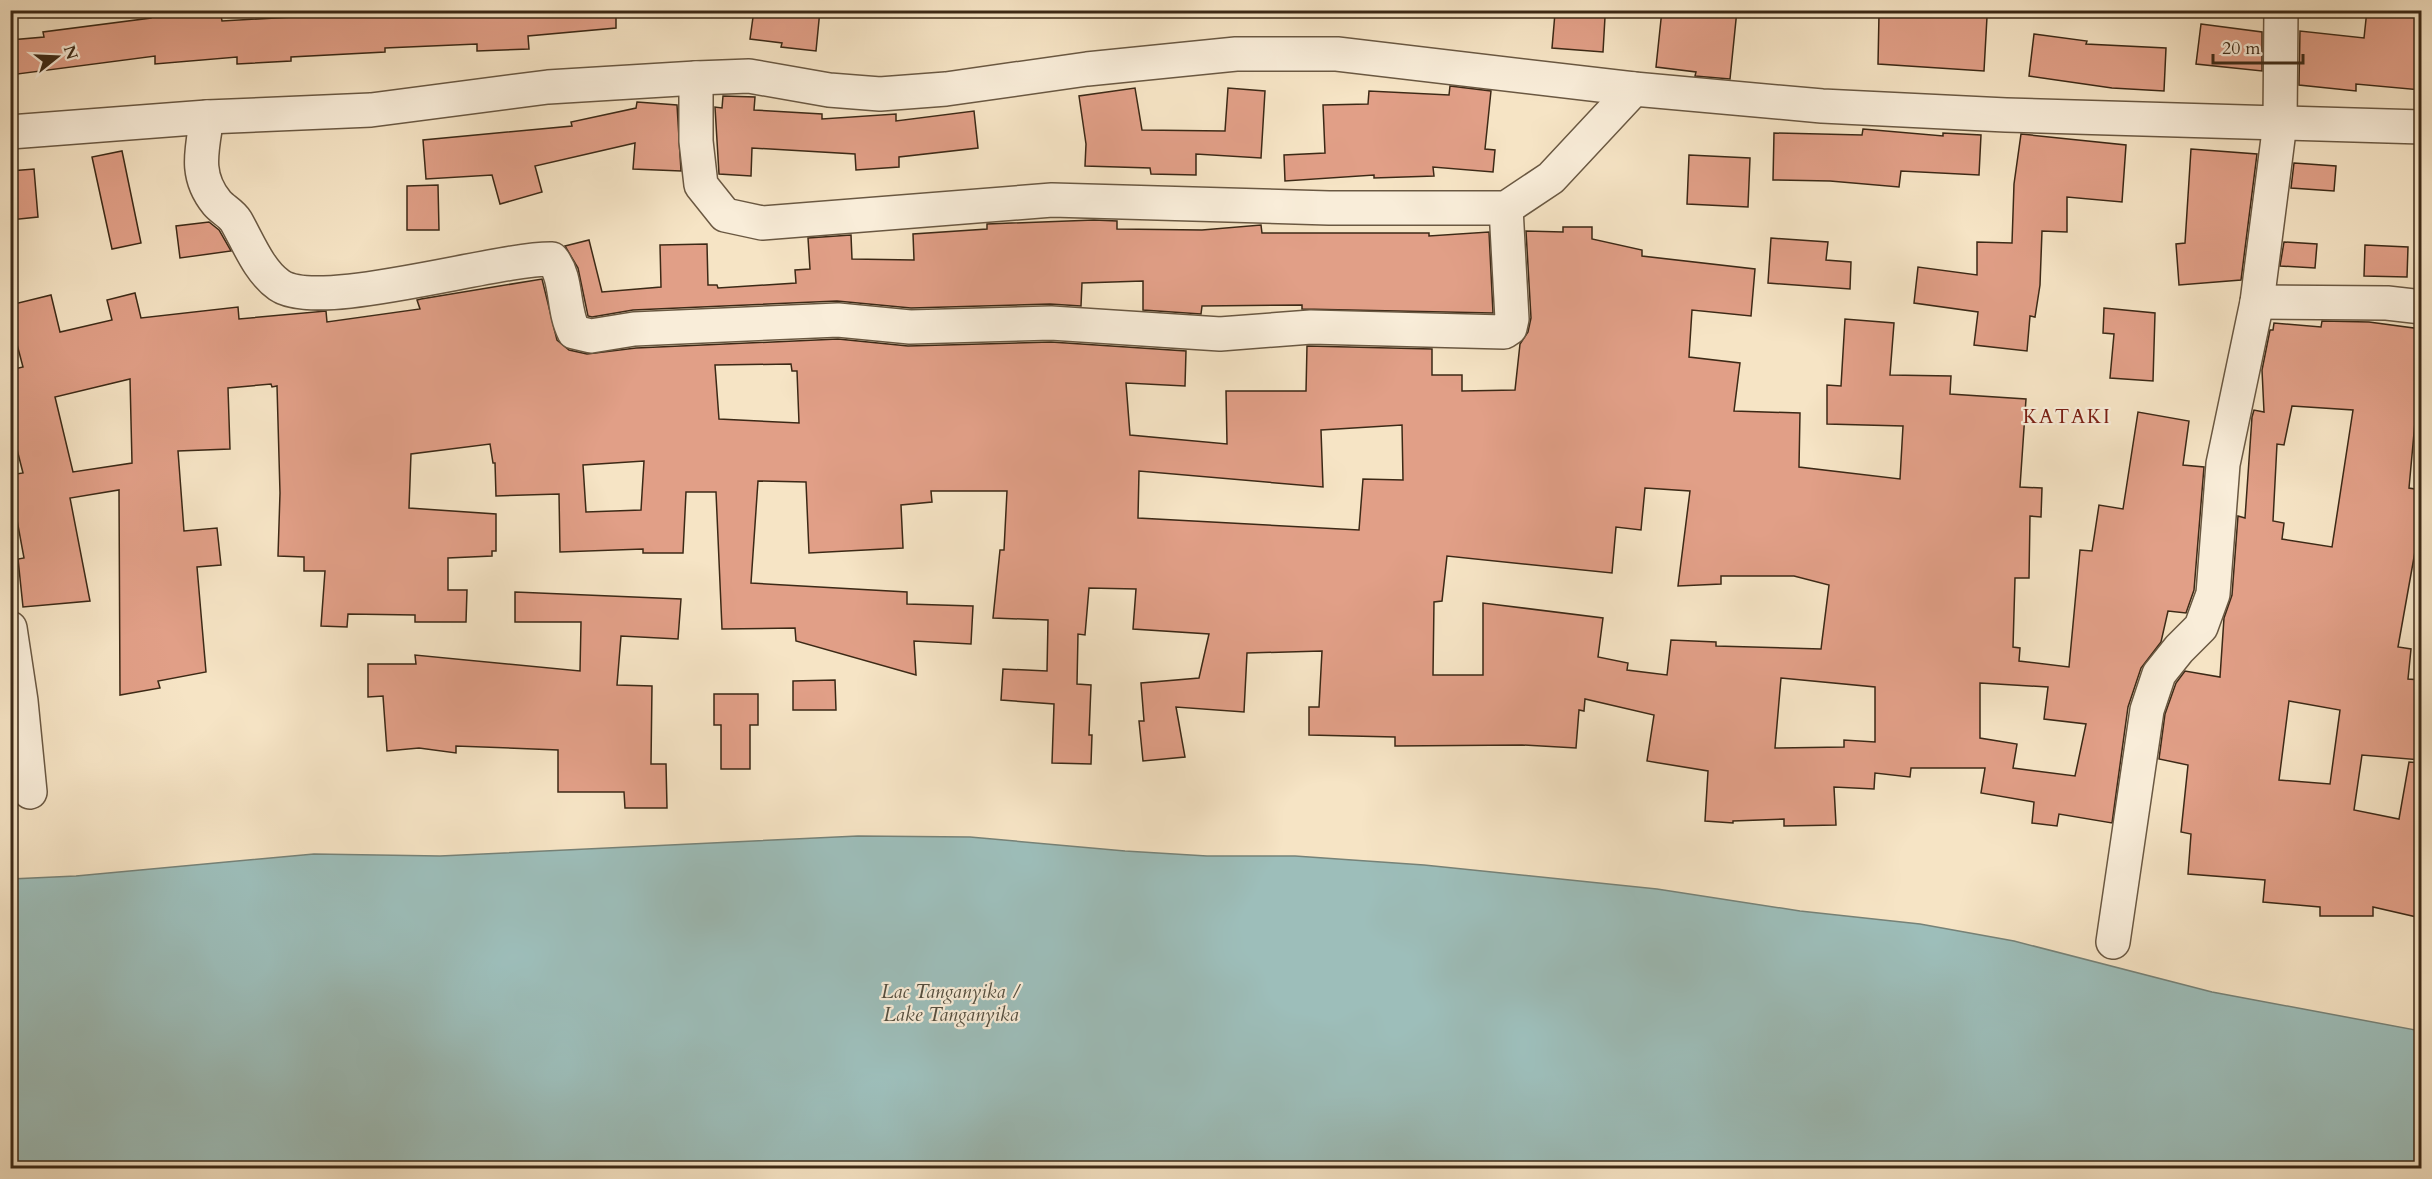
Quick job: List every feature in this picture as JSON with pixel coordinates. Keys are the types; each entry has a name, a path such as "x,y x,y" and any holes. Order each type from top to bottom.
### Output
{"street":[{"path":"2113,942 2148,710 2159,674 2201,627 2213,594 2223,464 2257,302 2280,123 2281,10"},
{"path":"10,132 207,117 371,110 548,87 696,78 749,76 829,90 880,94 946,89 1087,69 1236,54 1337,54 1634,89 1822,106 2421,127"},
{"path":"696,78 696,141 701,185 725,215 762,223 1052,200 1329,208 1506,207 1551,178 1634,89"},
{"path":"207,117 200,159 204,184 218,205 232,215 267,274 281,287 307,295 419,281 552,259 559,267 567,319 574,332 591,336 634,329 838,320 910,327 1051,324 1220,334 1311,327 1504,332 1510,328 1512,319 1506,207"},
{"path":"2257,302 2387,303 2421,307"},
{"path":"10,628 21,701 30,792"}],"water":[{"name":"Lac Tanganyika / Lake Tanganyika","path":"858,836 970,837 1125,851 1207,856 1295,856 1424,865 1657,889 1800,911 1920,924 2014,941 2212,992 2421,1031 2421,1168 11,1168 11,879 76,876 314,854 440,856"}],"building":[{"path":"151,10 220,10 222,21 310,16 310,10 616,10 616,28 528,36 529,49 477,51 477,44 385,48 385,52 291,57 291,61 237,64 237,57 155,64 155,56 10,75 10,40 44,37 43,32 151,18"},
{"path":"754,10 820,10 816,51 781,47 782,43 750,39"},
{"path":"1662,10 1737,10 1730,79 1695,76 1696,72 1656,67"},
{"path":"2367,10 2421,10 2416,58 2421,59 2421,90 2356,84 2356,91 2299,85 2300,31 2364,38"},
{"path":"1555,13 1605,17 1603,52 1552,48"},
{"path":"1879,14 1987,17 1984,71 1878,64"},
{"path":"2201,24 2262,32 2262,71 2196,64"},
{"path":"2034,34 2087,41 2086,44 2166,48 2164,91 2112,88 2029,76"},
{"path":"1450,86 1491,91 1485,149 1495,150 1493,172 1433,167 1434,176 1374,178 1374,175 1285,181 1284,155 1325,153 1323,105 1368,104 1369,91 1449,95"},
{"path":"1135,88 1142,130 1225,131 1228,88 1265,91 1261,158 1196,154 1196,175 1151,174 1150,168 1085,166 1086,144 1079,96"},
{"path":"723,96 755,97 754,110 822,114 822,119 896,114 896,121 974,111 978,148 899,157 899,167 856,170 855,154 752,148 751,176 719,174 715,107 722,108"},
{"path":"637,102 677,105 681,171 633,169 635,143 535,166 542,192 500,204 492,175 426,179 423,140 572,126 571,122 636,108"},
{"path":"1863,129 1943,136 1943,133 1981,135 1979,175 1901,171 1899,187 1830,181 1773,180 1774,133 1862,135"},
{"path":"2021,134 2126,145 2122,202 2067,197 2067,232 2042,231 2040,285 2035,317 2030,316 2027,351 1974,345 1978,312 1914,303 1918,267 1977,275 1977,242 2012,243 2014,184"},
{"path":"2191,149 2257,154 2241,280 2179,285 2176,244 2185,243"},
{"path":"122,151 141,243 112,249 92,157"},
{"path":"1689,155 1750,158 1748,207 1687,204"},
{"path":"2294,163 2336,166 2334,191 2291,188"},
{"path":"34,169 38,217 10,220 10,171"},
{"path":"438,185 439,230 407,230 407,186"},
{"path":"1117,221 1117,229 1202,230 1261,225 1262,233 1429,233 1429,236 1489,232 1493,313 1302,309 1302,305 1202,306 1201,314 1143,310 1143,281 1082,283 1081,306 1050,304 911,308 837,301 633,310 592,317 588,316 578,268 565,246 589,240 602,292 661,287 660,245 707,244 708,285 717,285 718,288 796,283 795,270 810,269 808,238 851,235 852,259 914,260 913,234 987,229 987,224"},
{"path":"209,222 219,230 231,251 180,258 176,226"},
{"path":"1563,227 1592,227 1592,239 1642,250 1642,256 1755,269 1751,316 1692,310 1689,357 1740,363 1734,411 1800,413 1799,467 1900,479 1903,426 1827,424 1827,385 1841,386 1845,319 1894,323 1890,375 1951,376 1950,394 2026,399 2020,487 2042,488 2041,517 2030,516 2029,578 2015,578 2013,647 2020,648 2019,661 2069,667 2080,550 2092,551 2099,505 2123,509 2138,412 2189,421 2183,465 2204,467 2194,590 2186,613 2168,611 2161,642 2141,668 2128,707 2112,823 2059,814 2057,826 2032,823 2034,802 1981,793 1985,768 1911,768 1910,777 1875,773 1874,789 1834,787 1836,825 1784,826 1784,819 1733,821 1733,823 1705,821 1708,771 1647,761 1654,715 1585,699 1584,711 1579,710 1576,748 1522,745 1395,746 1395,737 1309,735 1309,707 1319,707 1322,651 1247,653 1244,712 1176,707 1185,757 1143,761 1139,721 1144,721 1141,683 1199,678 1209,634 1133,629 1136,589 1089,588 1085,635 1078,634 1077,684 1091,685 1089,735 1092,735 1091,764 1052,763 1054,704 1001,700 1003,669 1047,671 1048,620 993,618 1000,550 1004,550 1007,491 931,491 932,502 901,505 903,548 809,553 806,482 758,481 751,583 907,592 907,604 973,606 971,644 914,641 916,675 796,641 795,628 722,629 716,492 686,492 683,553 643,553 643,549 560,552 559,494 496,496 495,463 493,463 490,444 411,454 409,508 496,514 496,551 492,551 492,556 448,558 448,590 467,590 466,622 415,622 415,615 348,614 347,627 321,626 325,571 304,571 304,557 278,556 280,493 277,386 272,387 271,384 228,388 230,449 178,451 184,531 217,528 221,565 197,567 206,672 158,681 160,688 120,695 119,490 70,498 90,601 23,607 18,559 24,558 10,475 23,473 10,422 10,370 23,367 10,318 10,305 51,295 60,332 112,320 107,300 135,293 141,318 238,307 239,319 326,311 327,322 420,309 417,300 542,279 557,340 569,350 587,354 636,348 838,339 908,346 1051,342 1186,351 1185,386 1126,383 1130,435 1227,444 1226,391 1306,391 1307,346 1432,349 1432,375 1462,375 1462,391 1515,390 1520,344 1528,332 1531,318 1526,231 1563,232","holes":["791,364 792,371 797,371 799,423 719,419 715,365","130,379 132,463 73,472 55,397","1402,425 1403,480 1363,479 1359,530 1138,518 1139,471 1323,487 1321,430","644,461 641,510 586,512 583,465","1645,488 1690,491 1678,586 1721,584 1721,576 1794,576 1829,585 1821,649 1716,646 1716,642 1671,640 1667,675 1627,670 1628,663 1598,657 1603,618 1483,603 1483,675 1433,675 1434,602 1442,601 1447,556 1612,573 1616,527 1641,530","1781,678 1875,687 1875,742 1844,740 1844,747 1775,748","1980,683 2048,687 2044,719 2086,724 2075,776 2013,768 2017,744 1980,738"]},
{"path":"1771,238 1828,242 1826,260 1851,262 1850,289 1768,283"},
{"path":"2284,242 2317,244 2315,268 2280,266"},
{"path":"2365,245 2408,247 2407,277 2364,276"},
{"path":"2104,308 2155,313 2153,381 2110,378 2114,334 2103,333"},
{"path":"2322,321 2369,322 2421,329 2421,411 2416,411 2409,488 2421,490 2421,547 2416,546 2398,647 2411,649 2408,679 2421,680 2421,760 2362,755 2354,810 2399,819 2409,762 2421,763 2421,918 2373,907 2373,916 2320,916 2320,907 2263,902 2265,880 2188,874 2191,834 2181,832 2188,765 2159,759 2165,714 2176,683 2185,671 2220,677 2224,618 2232,595 2238,516 2245,518 2252,417 2254,410 2264,412 2262,370 2270,330 2273,330 2274,323 2321,327","holes":["2292,406 2353,410 2332,547 2282,539 2284,523 2273,521 2277,444 2284,445","2289,701 2340,710 2330,784 2279,780"]},
{"path":"515,592 681,599 678,639 621,636 617,685 652,686 651,764 666,764 667,808 625,808 624,792 558,792 558,750 456,746 456,753 419,748 387,751 383,696 368,697 368,664 416,664 415,655 580,671 581,622 515,622"},
{"path":"835,680 836,710 793,710 793,681"},
{"path":"714,694 758,694 758,725 750,725 750,769 721,769 721,725 714,725"}],"district":[{"name":"KATAKI","path":"2067,416"}]}
